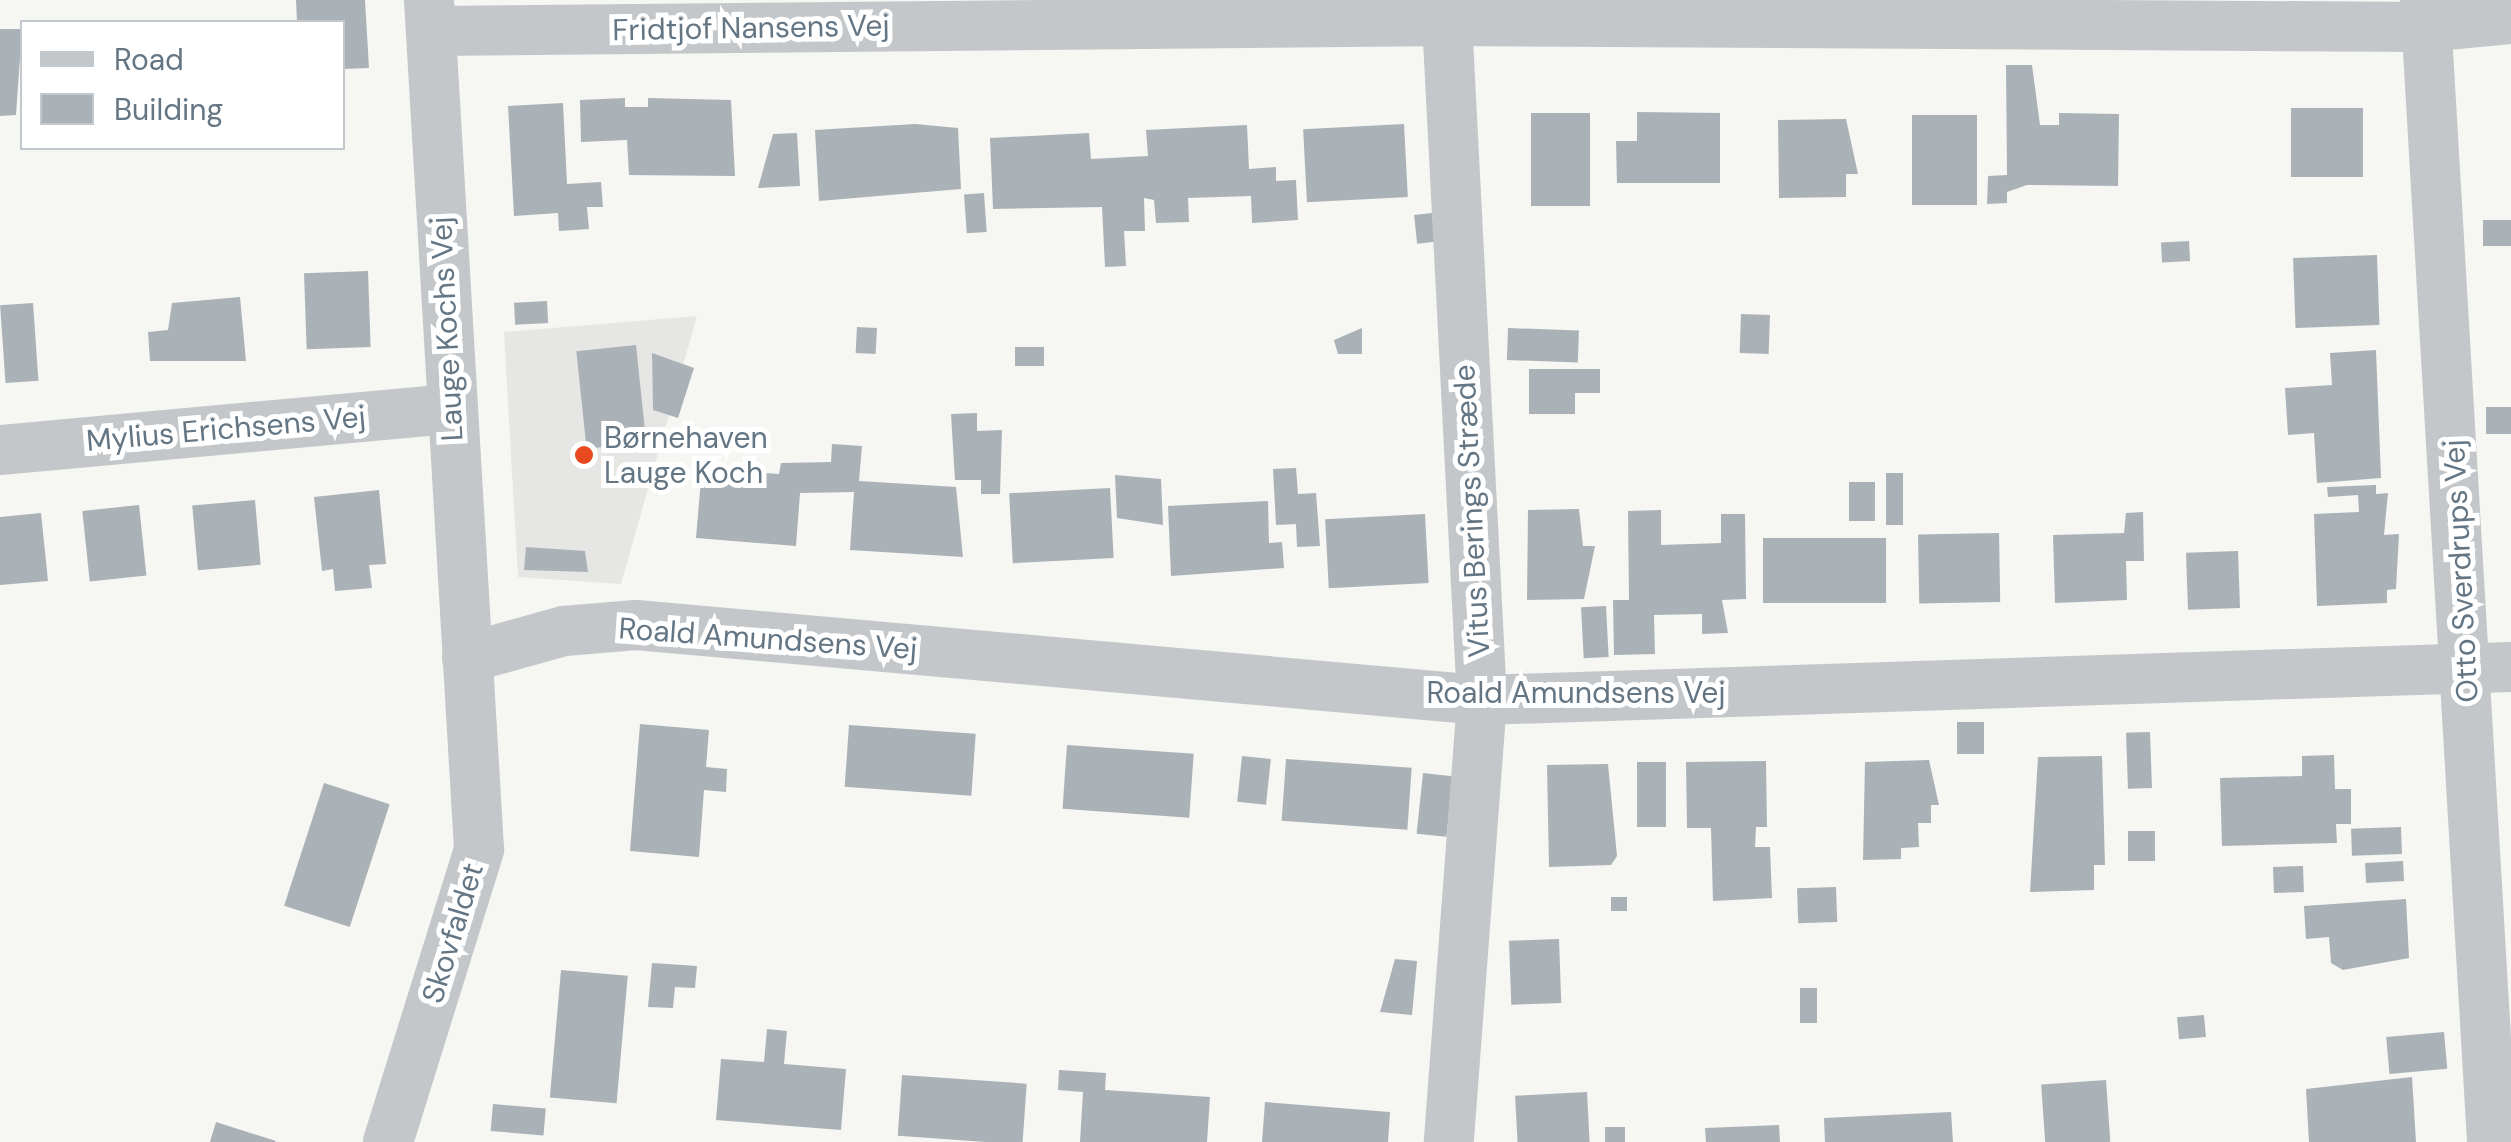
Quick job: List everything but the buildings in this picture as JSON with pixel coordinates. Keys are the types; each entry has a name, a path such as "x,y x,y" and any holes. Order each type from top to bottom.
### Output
{"street":[{"name":"Fridtjof Nansens Vej","path":"430,16 1446,10 2426,13 2511,19"},
{"name":"Vitus Berings Stræde","path":"1446,10 1482,700 1449,1142"},
{"name":"Otto Sverdrups Vej","path":"2426,13 2490,668 2492,1142"},
{"name":"Lauge Kochs Vej","path":"430,16 467,658"},
{"name":"Mylius Erichsens Vej","path":"0,450 451,408"},
{"name":"Roald Amundsens Vej","path":"467,658 564,631 636,625 1482,700 2490,668"},
{"name":"Skovfaldet","path":"388,1142 479,849 467,658"}],"shaded area":[{"name":"Børnehaven Lauge Koch","path":"697,316 621,584 518,577 504,332"}],"place":[{"name":"Børnehaven Lauge Koch","path":"584,455"}]}
